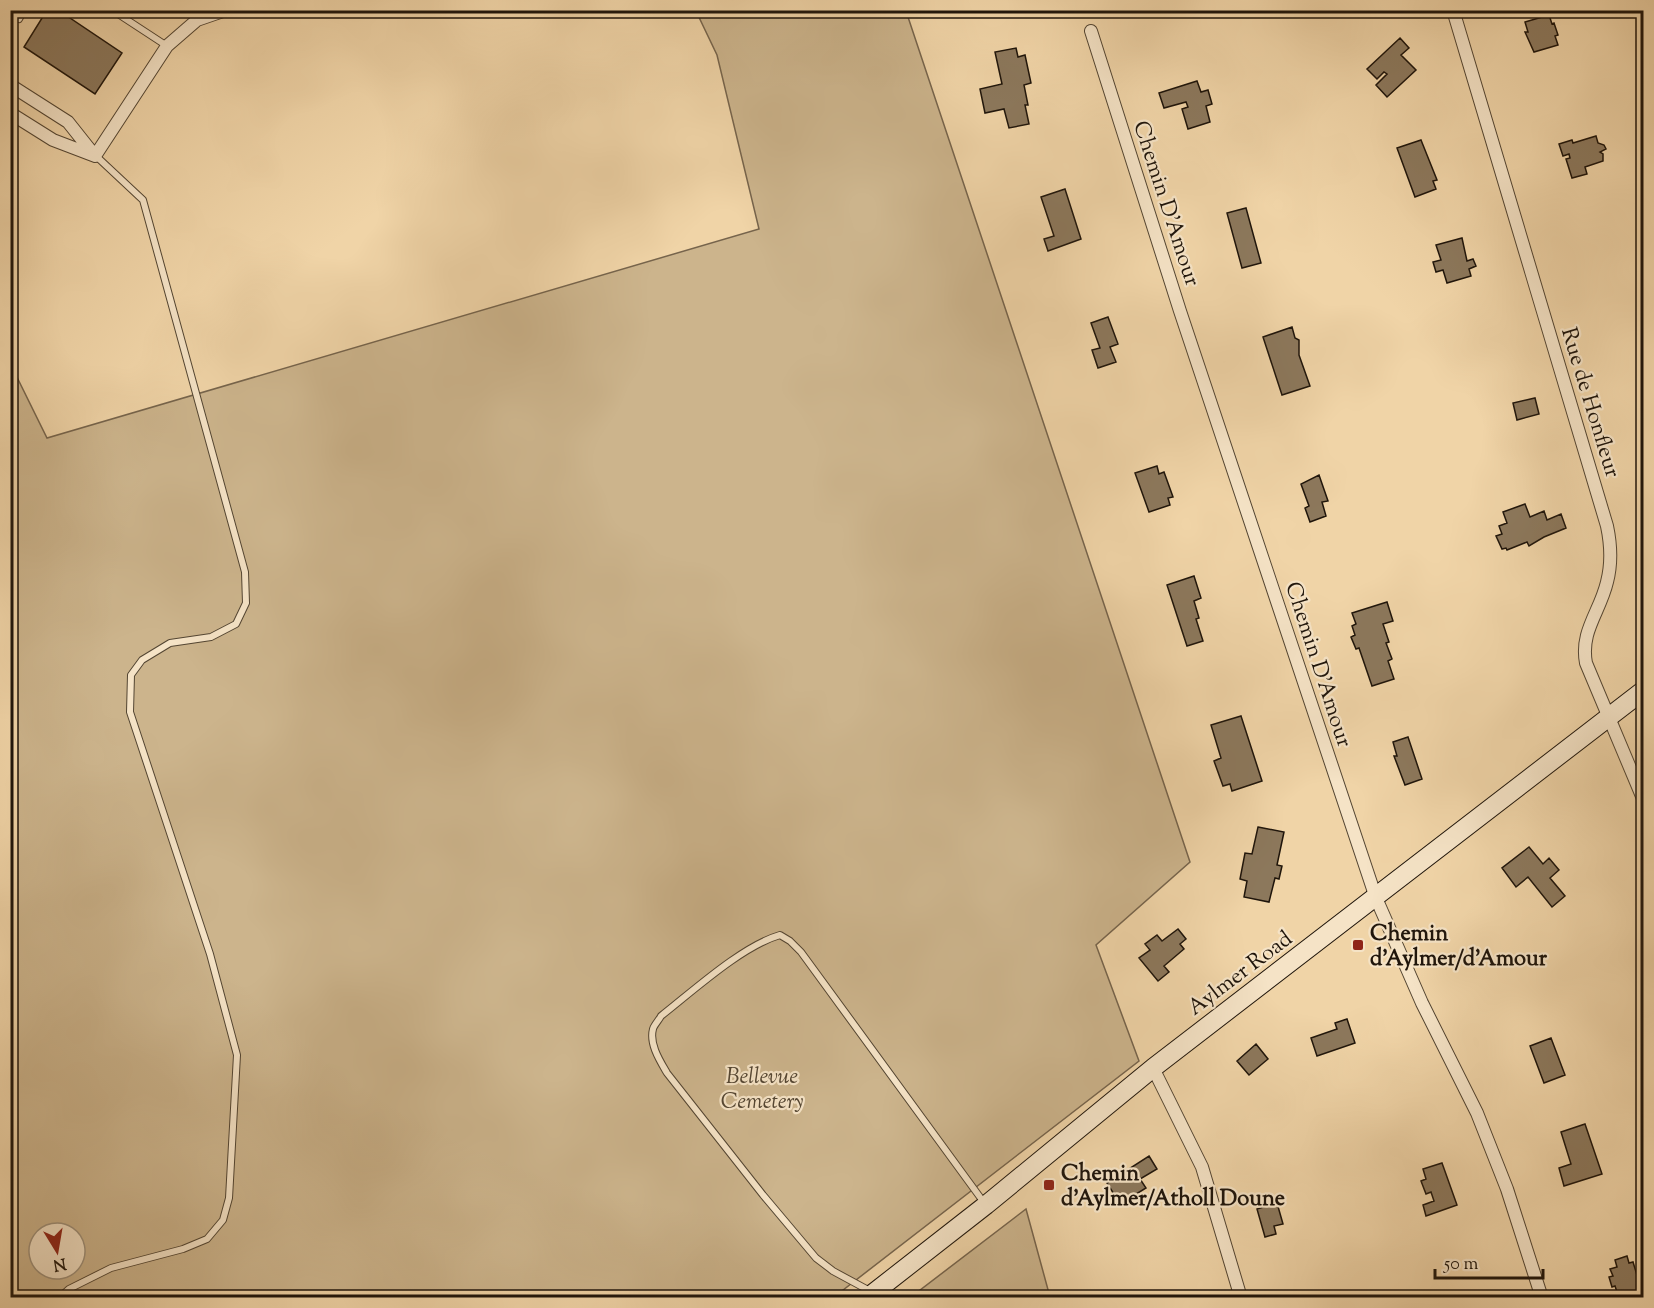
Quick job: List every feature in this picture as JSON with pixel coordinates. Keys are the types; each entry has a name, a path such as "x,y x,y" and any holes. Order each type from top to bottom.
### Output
{"main road":[{"name":"Aylmer Road","path":"870,1295 986,1205 1153,1068 1644,690"}],"street":[{"path":"95,156 167,46 197,20 226,10"},
{"name":"Rue de Honfleur","path":"1453,10 1607,526 1611,547 1611,565 1607,584 1585,636 1584,651 1586,663 1644,801"},
{"name":"Chemin D'Amour","path":"1091,31 1180,311 1376,898 1422,1003 1485,1132 1507,1189 1542,1298"},
{"path":"10,85 68,122 95,156"},
{"path":"10,112 53,140 95,156"},
{"path":"1153,1068 1202,1167 1241,1298"}],"lane":[{"path":"19,19 24,10"},
{"path":"112,10 167,46"},
{"path":"59,1298 69,1290 111,1268 183,1249 207,1239 223,1220 230,1198 236,1097 237,1055 210,954 130,712 131,675 142,660 170,643 211,637 236,624 246,603 244,573 143,200 95,156"},
{"path":"870,1295 833,1272 816,1258 667,1073 657,1056 653,1041 653,1029 661,1016 748,949 766,939 780,935 801,952 986,1205"}],"green space":[{"name":"Bellevue Cemetery","path":"696,11 906,11 1190,862 1096,945 1139,1061 834,1297 11,1297 10,363 47,438 759,229 717,55"},
{"path":"1026,1209 1050,1297 911,1297"}],"building":[{"path":"47,10 58,10 122,53 95,94 24,47"},
{"path":"1549,15 1558,35 1555,36 1558,45 1534,52 1525,32 1528,32 1525,22"},
{"path":"1400,38 1409,48 1401,55 1416,70 1387,97 1376,85 1387,74 1384,72 1377,79 1367,69"},
{"path":"1016,48 1018,57 1025,55 1031,83 1024,85 1029,124 1009,128 1004,109 985,113 980,89 1002,84 995,52"},
{"path":"1197,81 1201,92 1208,90 1212,104 1206,106 1210,122 1188,129 1182,109 1188,107 1186,102 1164,108 1159,93"},
{"path":"1596,136 1598,143 1604,145 1606,149 1600,152 1603,154 1603,161 1585,167 1587,174 1572,178 1566,159 1570,158 1569,154 1563,156 1559,144 1572,140 1573,143"},
{"path":"1421,140 1437,180 1433,181 1436,189 1415,197 1397,148"},
{"path":"1065,189 1081,239 1048,251 1044,239 1054,236 1041,197"},
{"path":"1246,208 1261,263 1242,268 1227,213"},
{"path":"1462,238 1467,261 1473,259 1476,266 1469,269 1471,276 1447,283 1443,270 1436,272 1433,262 1441,260 1436,245"},
{"path":"1108,317 1118,344 1110,347 1116,362 1098,368 1092,350 1100,348 1091,323"},
{"path":"1292,327 1295,338 1299,340 1299,355 1310,386 1282,395 1263,337"},
{"path":"1535,398 1539,414 1517,420 1513,403"},
{"path":"1157,466 1159,474 1164,472 1173,497 1168,498 1170,505 1149,512 1135,473"},
{"path":"1319,475 1328,501 1322,502 1326,516 1310,522 1305,508 1309,506 1301,484"},
{"path":"1525,504 1530,517 1544,511 1547,520 1561,514 1566,528 1529,546 1527,542 1507,550 1502,549 1496,536 1502,534 1499,526 1507,523 1503,512"},
{"path":"1194,576 1201,598 1194,601 1199,618 1196,619 1203,641 1187,646 1167,585"},
{"path":"1387,602 1393,621 1383,624 1389,642 1386,643 1392,659 1388,661 1394,679 1372,686 1359,648 1356,649 1351,637 1355,635 1352,626 1356,624 1352,613"},
{"path":"1241,716 1262,781 1232,791 1230,784 1223,786 1214,761 1221,758 1211,725"},
{"path":"1408,737 1422,779 1405,785 1394,756 1397,756 1393,742"},
{"path":"1258,827 1284,832 1277,865 1282,866 1279,879 1275,878 1269,902 1244,897 1247,881 1240,879 1245,853 1252,854"},
{"path":"1529,847 1543,864 1549,858 1559,870 1550,878 1565,896 1552,907 1528,877 1516,887 1502,868"},
{"path":"1178,929 1186,939 1180,944 1184,949 1164,966 1169,972 1158,981 1139,958 1150,950 1145,944 1157,935 1162,941"},
{"path":"1347,1019 1355,1043 1317,1056 1311,1038 1337,1029 1335,1023"},
{"path":"1551,1038 1565,1075 1544,1083 1530,1046"},
{"path":"1256,1044 1268,1059 1249,1075 1237,1061"},
{"path":"1585,1124 1602,1174 1564,1186 1559,1168 1571,1164 1561,1132"},
{"path":"1149,1156 1157,1169 1140,1179 1146,1188 1120,1204 1107,1183"},
{"path":"1442,1163 1457,1205 1426,1216 1423,1205 1434,1201 1431,1192 1426,1194 1421,1181 1426,1179 1423,1169"},
{"path":"1277,1203 1283,1224 1274,1226 1276,1234 1265,1237 1257,1209"},
{"path":"1627,1256 1629,1263 1633,1262 1644,1298 1619,1298 1615,1286 1612,1287 1609,1277 1613,1276 1610,1269 1617,1267 1615,1260"}],"place":[{"name":"Chemin d'Aylmer/d'Amour","path":"1358,945"},
{"name":"Chemin d'Aylmer/Atholl Doune","path":"1049,1185"}]}
